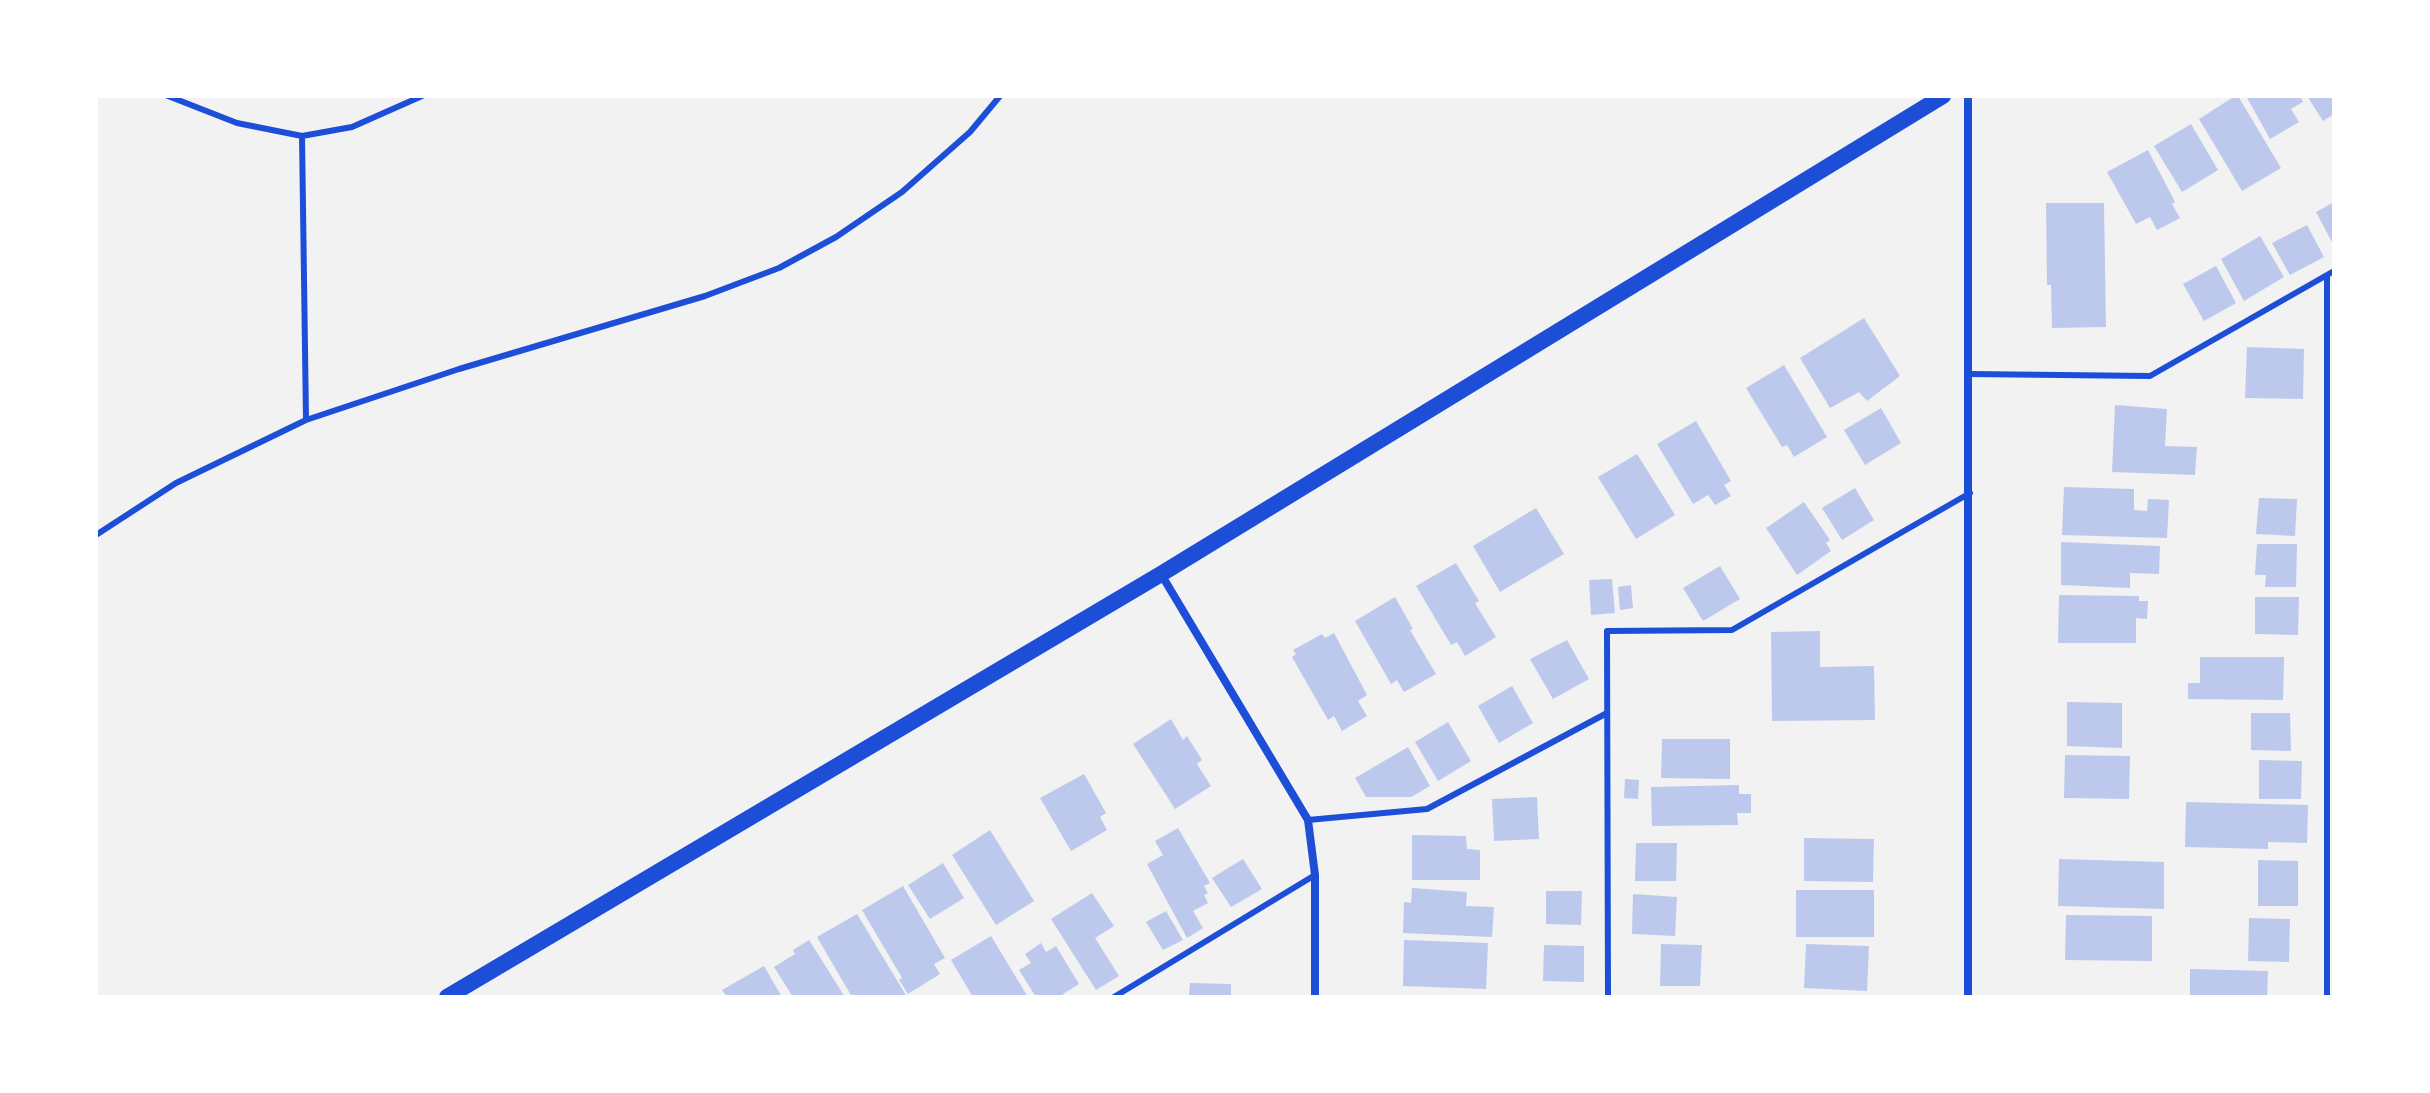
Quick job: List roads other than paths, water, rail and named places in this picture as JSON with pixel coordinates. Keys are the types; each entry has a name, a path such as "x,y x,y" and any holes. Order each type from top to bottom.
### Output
{"main road":[{"path":"447,997 1161,574 1943,96"}],"street":[{"path":"1968,96 1968,997"},
{"path":"1161,574 1308,820 1315,875 1315,997"}],"lane":[{"path":"168,96 237,123 302,136 352,127 422,96"},
{"path":"96,535 176,483 306,420 459,369 705,296 779,268 836,237 902,192 970,132 1000,96"},
{"path":"302,136 306,420"},
{"path":"1969,374 2150,376 2331,274 2327,997"},
{"path":"1608,997 1607,631 1732,630 1970,493"},
{"path":"1308,820 1427,809 1607,713"},
{"path":"1114,997 1315,875"}]}
